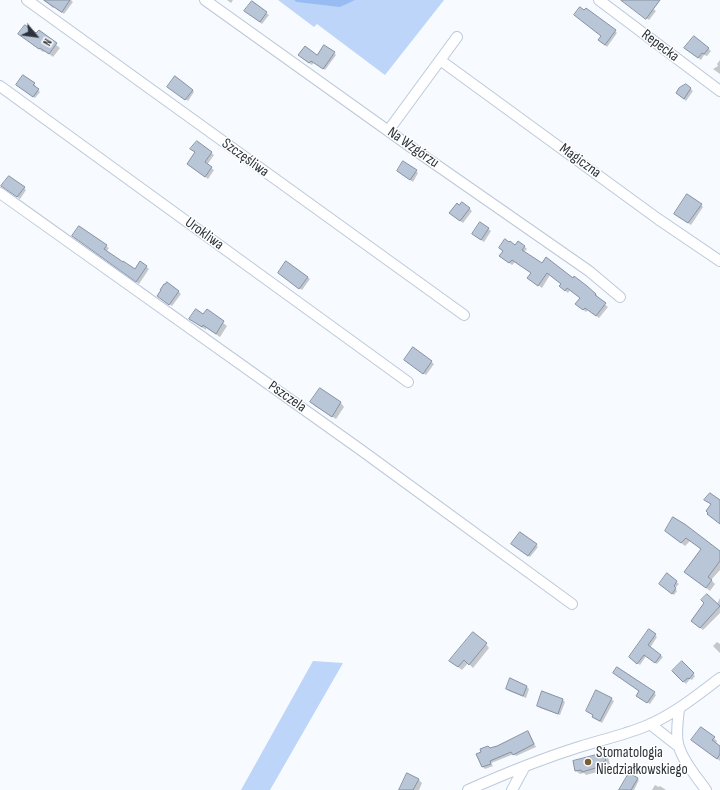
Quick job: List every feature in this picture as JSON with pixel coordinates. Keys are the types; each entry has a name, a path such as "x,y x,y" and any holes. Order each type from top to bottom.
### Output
{"street":[{"name":"Szczęśliwa","path":"27,0 464,315"},
{"name":"Na Wzgórzu","path":"205,0 589,271 620,297"},
{"name":"Repecka","path":"599,0 720,91"},
{"path":"388,130 457,37"},
{"name":"Magiczna","path":"440,60 658,219 720,261"},
{"name":"Urokliwa","path":"0,86 408,382"},
{"name":"Pszczela","path":"0,193 355,445 572,604"},
{"path":"468,790 525,766 579,747 628,733 650,724 679,709 720,678"},
{"path":"678,746 677,729 679,709"},
{"path":"650,724 678,746 686,761 706,790"},
{"path":"512,790 525,766"}],"shaded area":[{"path":"278,0 444,0 385,75 317,24 314,27"},
{"path":"294,0 355,0 340,7 297,2"},
{"path":"313,661 343,663 270,790 241,790"}],"building":[{"path":"44,0 70,0 62,12"},
{"path":"621,0 660,0 646,19"},
{"path":"252,1 267,12 260,22 244,11"},
{"path":"580,7 584,10 586,8 616,30 605,45 598,40 601,36 574,15"},
{"path":"25,25 36,33 39,30 57,43 49,54 40,48 39,49 18,34"},
{"path":"694,36 709,48 698,58 684,48"},
{"path":"324,45 335,52 323,69 311,61 309,63 298,55 305,46 317,55"},
{"path":"23,75 35,83 33,85 39,89 33,97 16,85"},
{"path":"175,76 193,90 185,100 167,87"},
{"path":"686,84 691,88 684,99 676,93 679,88"},
{"path":"197,141 212,152 205,162 212,167 205,177 187,164 195,152 190,149"},
{"path":"403,161 417,170 410,180 397,171"},
{"path":"9,176 25,187 17,197 1,186"},
{"path":"687,194 702,204 688,223 674,214"},
{"path":"462,202 470,208 460,221 449,213 457,203 459,205"},
{"path":"480,222 489,228 481,240 472,234"},
{"path":"79,226 107,245 104,249 123,262 135,269 140,261 147,266 136,282 72,236"},
{"path":"505,239 515,245 518,241 525,246 522,250 542,263 546,257 573,278 574,276 606,303 596,316 585,308 583,310 575,304 580,298 567,288 565,291 559,286 561,284 547,273 538,286 527,278 531,273 512,260 509,263 499,256 503,251 499,248"},
{"path":"286,261 308,277 299,289 278,273"},
{"path":"167,282 179,291 169,305 157,296 164,284"},
{"path":"196,309 203,314 207,309 224,321 216,334 203,325 202,327 189,319"},
{"path":"413,347 432,361 423,374 404,360"},
{"path":"320,388 341,402 332,417 310,402"},
{"path":"710,493 720,500 720,524 707,514 708,513 706,511 711,504 704,500"},
{"path":"673,517 720,551 720,561 708,577 712,580 706,588 684,572 701,549 686,538 681,543 665,531"},
{"path":"520,532 537,544 528,556 511,544"},
{"path":"667,573 677,581 674,586 676,588 672,594 659,584"},
{"path":"707,594 720,606 700,628 691,621 704,603 701,600"},
{"path":"649,629 656,634 648,645 661,655 655,663 644,655 637,664 629,657"},
{"path":"473,632 487,643 469,665 464,660 458,667 449,661"},
{"path":"682,661 694,673 689,679 688,678 683,682 672,671"},
{"path":"617,667 655,692 647,703 636,696 639,691 613,673"},
{"path":"510,678 527,686 523,696 506,689"},
{"path":"596,690 612,698 600,721 592,717 593,715 586,711"},
{"path":"542,691 563,699 558,714 537,706"},
{"path":"701,727 715,737 712,740 720,746 720,754 717,759 691,740"},
{"path":"528,731 534,744 513,755 511,752 490,761 491,764 482,767 476,754 481,752 480,749 488,746 490,748 497,746"},
{"name":"Stomatologia Niedziałkowskiego","path":"604,753 606,761 601,762 602,766 582,772 581,770 575,771 573,761"},
{"path":"407,773 419,779 413,790 399,790"},
{"path":"629,773 638,778 631,790 619,790"}],"place":[{"name":"Stomatologia Niedziałkowskiego","path":"588,762"}]}
